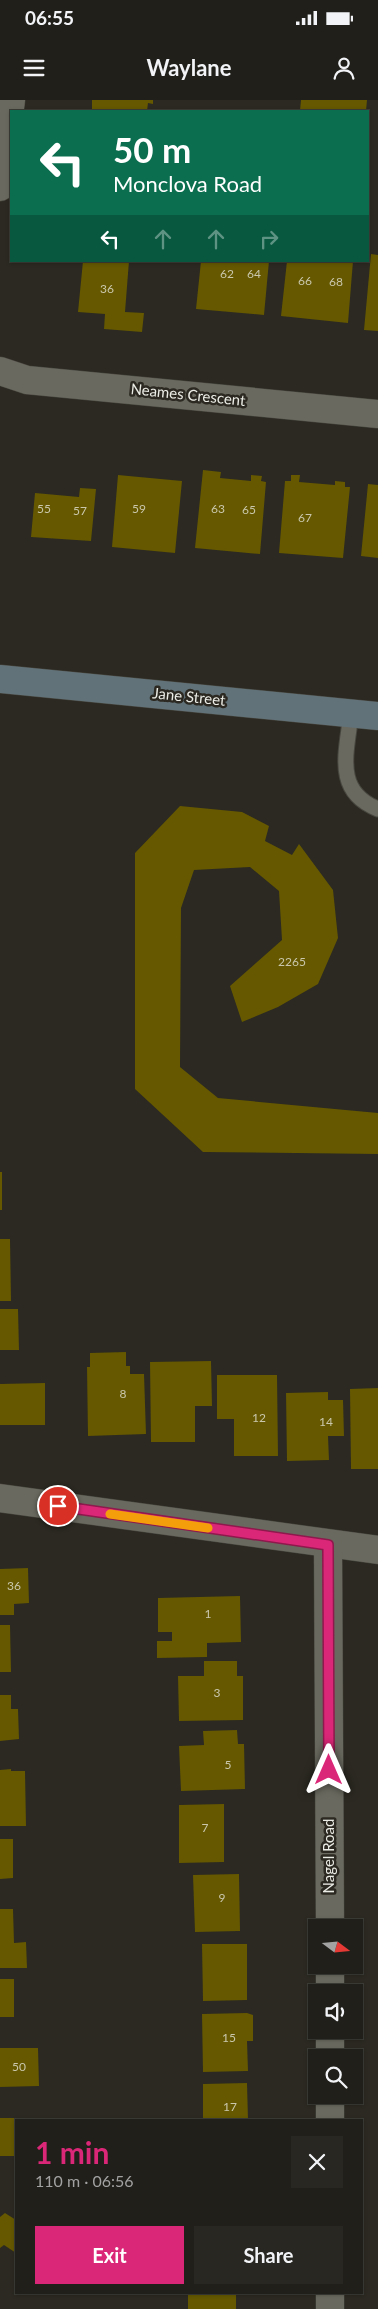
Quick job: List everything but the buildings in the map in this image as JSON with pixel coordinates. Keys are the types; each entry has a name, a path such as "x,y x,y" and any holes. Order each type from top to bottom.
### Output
{"main road":[{"name":"Jane Street","path":"0,678 378,716"}],"street":[{"path":"0,187 11,100"},
{"name":"Neames Crescent","path":"0,372 27,380 378,414"},
{"path":"0,1498 328,1545 378,1550"},
{"name":"Nagel Road","path":"328,1545 330,1919"},
{"path":"330,2104 330,2119"},
{"path":"330,2294 330,2309"}],"lane":[{"path":"351,714 346,777 355,795 364,803 378,809"}],"slow traffic":[{"path":"110,1514 208,1528"}],"route":[{"path":"58,1506 328,1545 329,1770"}]}
